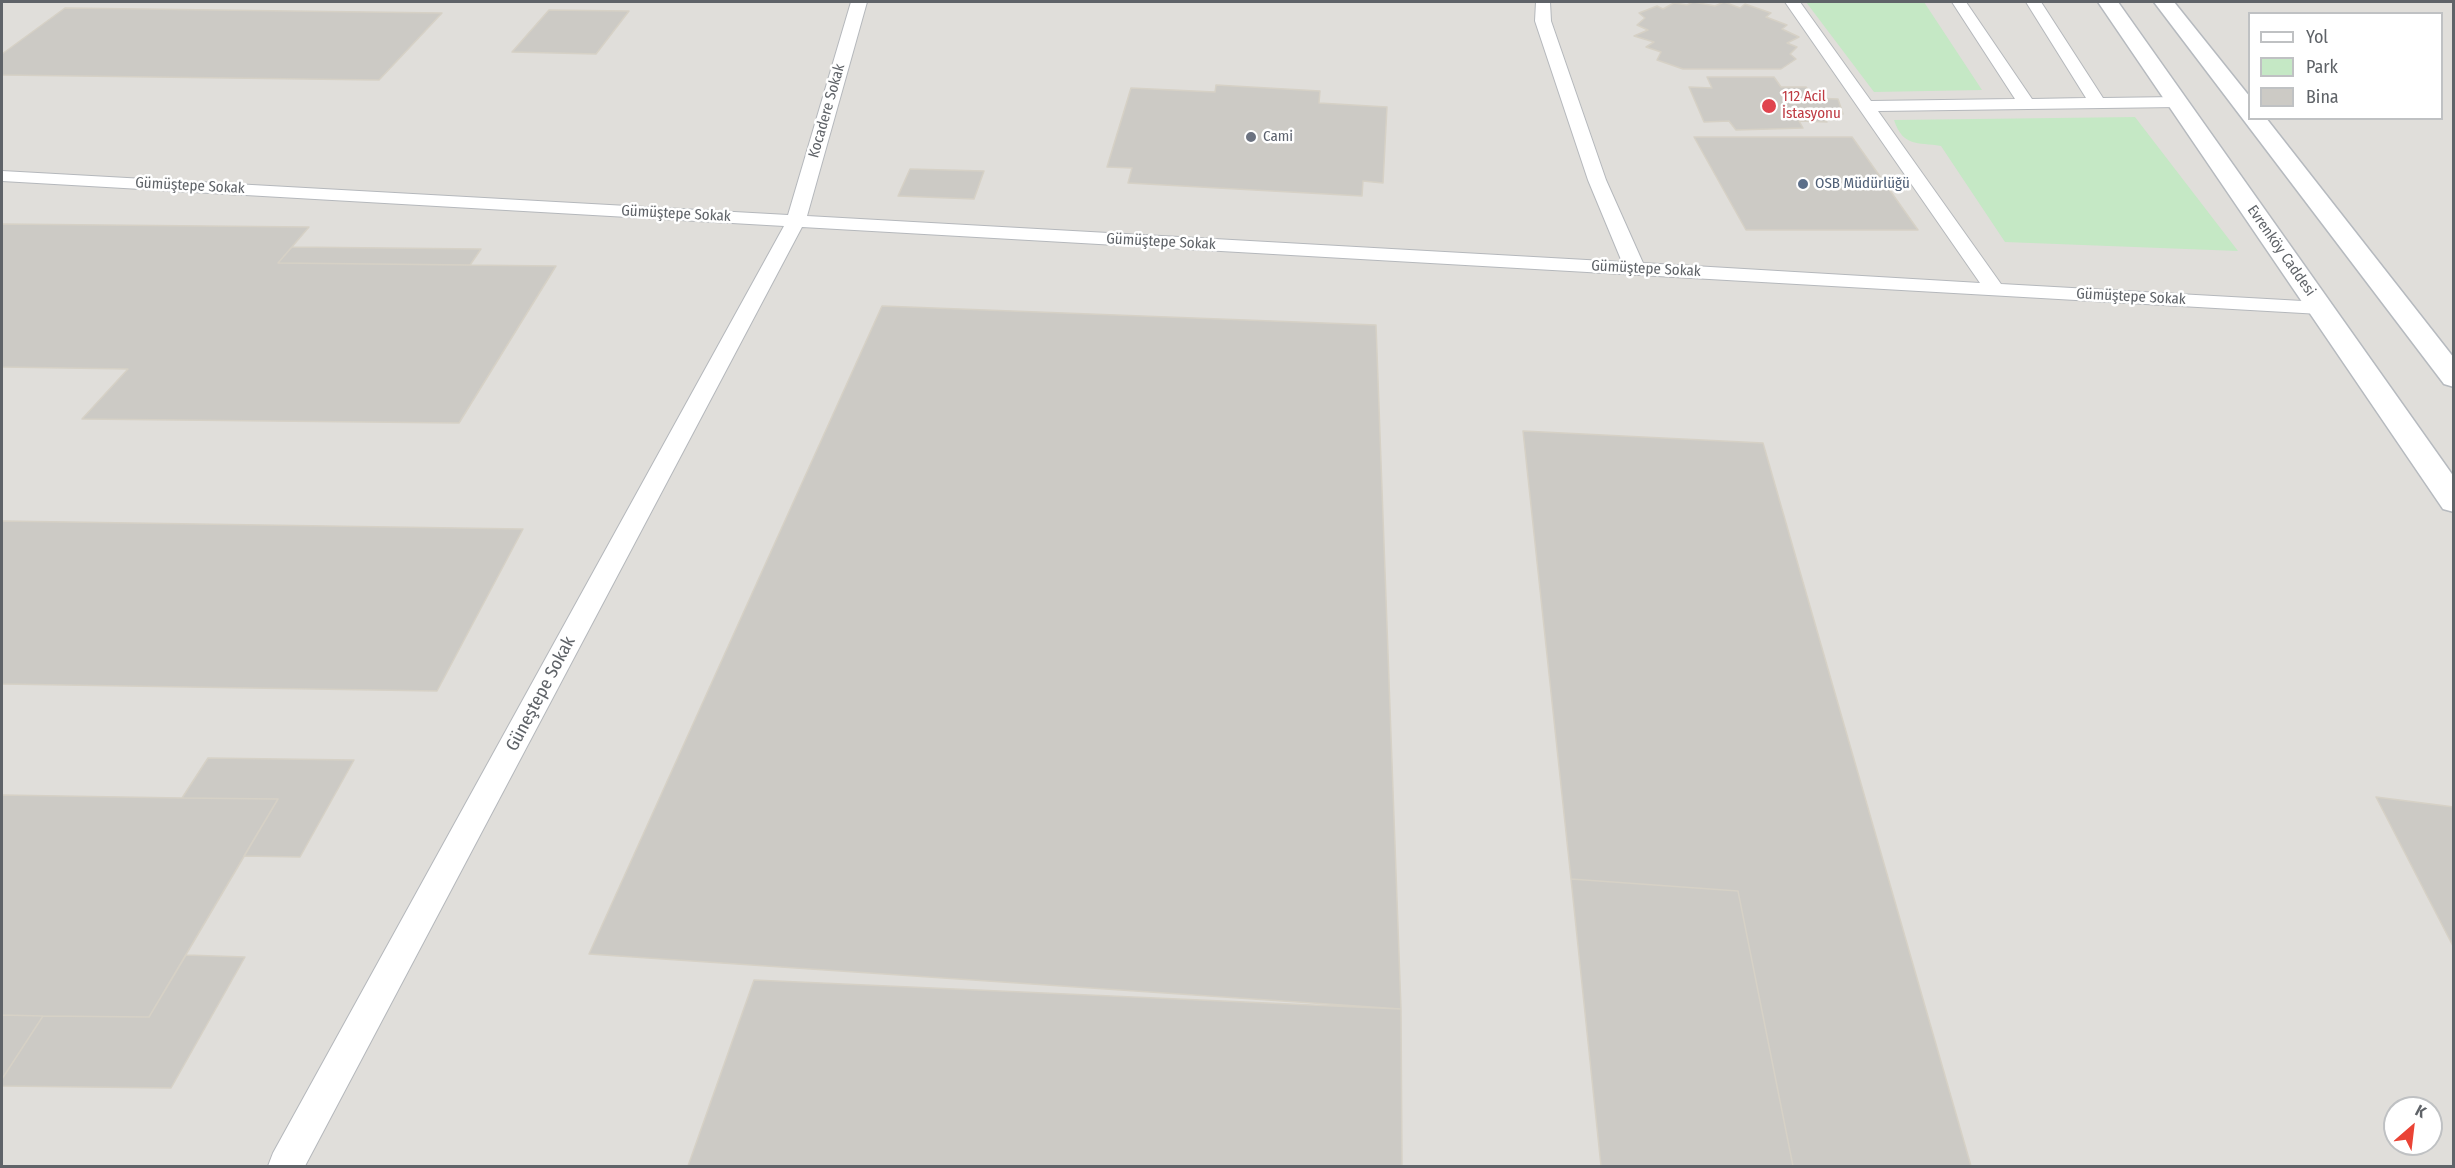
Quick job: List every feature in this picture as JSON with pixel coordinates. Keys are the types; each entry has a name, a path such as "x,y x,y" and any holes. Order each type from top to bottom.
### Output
{"main road":[{"name":"Evrenköy Caddesi","path":"2108,2 2454,501"},
{"path":"2164,2 2248,109"},
{"path":"2256,120 2454,378"}],"lane":[{"name":"Kocadere Sokak","path":"796,221 859,2"},
{"path":"1543,2 1543,21 1593,169 1635,269"},
{"path":"1793,2 1995,290"},
{"path":"1959,2 2027,104"},
{"path":"2034,2 2098,103"},
{"path":"1866,106 2178,102"},
{"name":"Gümüştepe Sokak","path":"2,176 2320,308"},
{"name":"Güneştepe Sokak","path":"286,1167 796,221"}],"shaded area":[{"path":"2,2 2453,2 2453,1166 2,1166"}],"green space":[{"path":"1806,2 1924,2 1982,90 1874,92"},
{"path":"2135,117 2238,251 2005,242 1941,146 1906,139 1894,120"}],"building":[{"path":"1693,2 1715,6 1724,2 1740,8 1745,4 1771,13 1766,17 1787,25 1782,29 1799,37 1787,43 1797,47 1790,54 1796,59 1781,69 1683,69 1657,60 1661,52 1646,47 1654,42 1634,36 1648,30 1637,25 1645,18 1639,13 1657,6 1663,9 1674,3 1687,5"},
{"path":"65,8 442,13 379,80 2,75 2,54"},
{"path":"549,10 629,11 596,54 512,52"},
{"name":"112 Acil İstasyonu","path":"1707,77 1774,77 1781,87 1806,87 1814,98 1838,99 1843,114 1818,113 1827,122 1799,121 1803,128 1736,130 1729,121 1704,122 1689,87 1712,88"},
{"name":"Cami","path":"1216,85 1320,91 1319,103 1387,107 1383,183 1363,181 1362,196 1128,183 1132,168 1107,167 1131,88 1215,92"},
{"name":"OSB Müdürlüğü","path":"1694,137 1852,137 1918,230 1746,230"},
{"path":"910,169 984,171 974,199 898,196"},
{"path":"2,224 309,227 278,263 556,266 459,423 82,419 128,369 2,367"},
{"path":"292,247 481,249 470,265 278,263"},
{"path":"882,306 1376,325 1401,1009 589,954"},
{"path":"1523,431 1763,443 1971,1166 1793,1166 1738,891 1571,879"},
{"path":"2,521 523,529 437,691 2,684"},
{"path":"208,758 354,760 300,857 244,856 278,799 182,798"},
{"path":"2,795 278,799 149,1017 43,1016 2,1015"},
{"path":"2376,797 2454,807 2454,948"},
{"path":"1571,879 1738,891 1793,1166 1601,1166"},
{"path":"186,955 245,957 171,1088 2,1086 2,1079 43,1016 149,1017"},
{"path":"754,980 1401,1009 1402,1166 688,1166"},
{"path":"2,1015 43,1016 2,1079"}],"place":[{"name":"112 Acil İstasyonu","path":"1769,106"},
{"name":"Cami","path":"1251,137"},
{"name":"OSB Müdürlüğü","path":"1803,184"}]}
